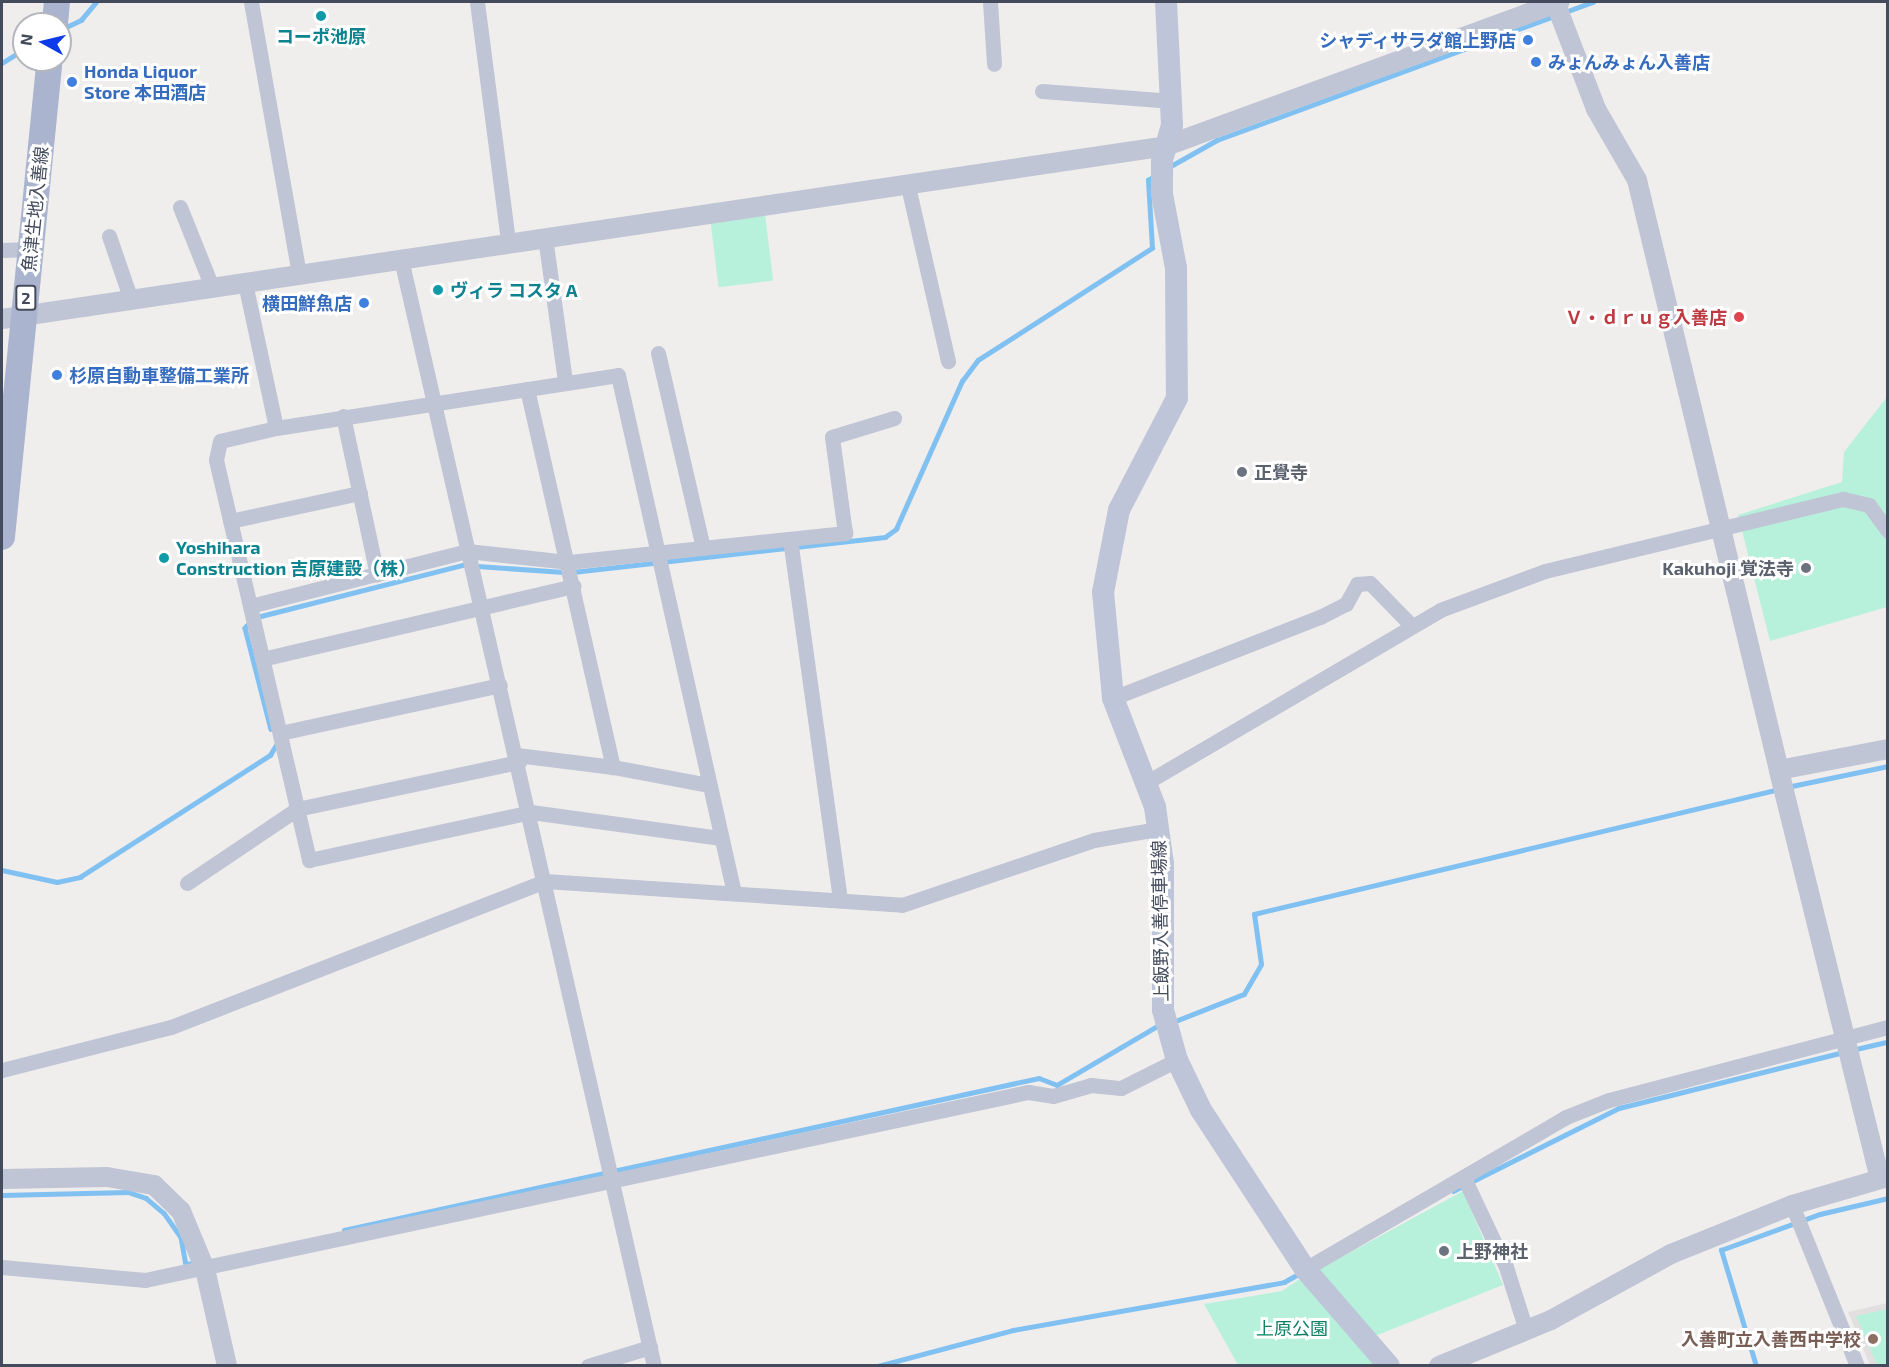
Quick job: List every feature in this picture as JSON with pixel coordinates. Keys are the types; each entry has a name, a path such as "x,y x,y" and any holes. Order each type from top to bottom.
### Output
{"main road":[{"name":"上飯野入善停車場線","path":"1166,2 1173,101 1162,194 1176,268 1177,398 1110,538 1104,617 1113,698 1149,781 1158,829 1162,1010 1177,1060 1201,1110 1305,1269 1389,1365"},
{"name":"魚津生地入善線","path":"2,537 13,317 31,249 49,72"}],"street":[{"path":"250,2 299,274"},
{"path":"477,2 508,242"},
{"path":"990,2 994,64"},
{"path":"13,317 130,297 245,283 907,182 1166,146 1557,2 1596,109 1637,180 1845,1037 1884,1178 1792,1205 1671,1254 1526,1330 1439,1365"},
{"path":"1042,91 1173,101"},
{"path":"907,182 948,361"},
{"path":"180,207 212,287"},
{"path":"109,236 130,297"},
{"path":"545,237 566,382"},
{"path":"2,250 31,249"},
{"path":"401,259 467,551 531,812 654,1365"},
{"path":"245,283 276,428"},
{"path":"658,353 704,548"},
{"path":"721,838 531,812 317,862 309,860 216,460 220,441 343,416 618,375 734,893"},
{"path":"527,389 569,562 613,767"},
{"path":"343,416 377,574"},
{"path":"250,606 467,551 569,562 845,533 832,437 894,418"},
{"path":"230,521 360,493"},
{"path":"1149,781 1412,626 1545,571 1843,499 1869,505 1887,531"},
{"path":"790,539 840,900"},
{"path":"1113,698 1320,617 1346,604 1357,584 1370,583 1412,626"},
{"path":"262,659 574,586"},
{"path":"280,734 500,685"},
{"path":"1779,770 1887,749"},
{"path":"187,883 297,809 518,759 613,767 709,785"},
{"path":"2,1070 171,1027 545,881 902,904 1094,840 1158,829"},
{"path":"1305,1269 1566,1118 1609,1100 1887,1027"},
{"path":"2,1267 145,1280 1028,1092 1053,1096 1091,1085 1121,1088 1177,1060"},
{"path":"2,1179 107,1177 154,1185 181,1211 205,1269 227,1365"},
{"path":"1464,1178 1506,1267 1526,1330"},
{"path":"1792,1205 1857,1365"},
{"path":"588,1365 650,1347"}],"shaded area":[{"name":"入善町立入善西中学校","path":"1887,1303 1887,1365 1870,1365 1848,1312"}],"green space":[{"path":"765,214 773,281 719,287 710,221"},
{"path":"1887,397 1887,607 1770,641 1738,515 1842,482 1844,452"},
{"path":"1463,1191 1503,1285 1370,1338 1314,1272"},
{"name":"上原公園","path":"1301,1278 1379,1365 1238,1365 1204,1304 1282,1291"},
{"name":"入善町立入善西中学校","path":"1887,1309 1887,1365 1877,1365 1856,1316"}],"waterway":[{"path":"72,24 81,20 96,2"},
{"path":"1565,12 1593,2"},
{"path":"1169,167 1217,140 1554,16"},
{"path":"2,63 12,57"},
{"path":"573,572 885,537 896,529 962,381 978,360 1152,248 1148,180 1154,176"},
{"path":"257,617 463,565 564,572"},
{"path":"250,623 245,628 271,729"},
{"path":"2,870 57,882 80,877 270,755 276,745"},
{"path":"1787,787 1888,766"},
{"path":"1173,1022 1244,994 1261,964 1254,914 1779,789"},
{"path":"344,1230 1039,1078 1057,1085 1159,1025"},
{"path":"1852,1050 1888,1042"},
{"path":"1453,1191 1619,1108 1844,1052"},
{"path":"2,1195 128,1192 146,1198 164,1213 181,1237 186,1264 192,1263"},
{"path":"1756,1366 1721,1250 1820,1214 1888,1198"},
{"path":"878,1366 1013,1330 1284,1282 1300,1273"}],"place":[{"name":"コーポ池原","path":"321,16"},
{"name":"シャディサラダ館上野店","path":"1528,40"},
{"name":"みょんみょん入善店","path":"1536,62"},
{"name":"Honda Liquor Store 本田酒店","path":"72,82"},
{"name":"ヴィラ コスタ A","path":"438,290"},
{"name":"横田鮮魚店","path":"364,303"},
{"name":"Ｖ・ｄｒｕｇ入善店","path":"1739,317"},
{"name":"杉原自動車整備工業所","path":"57,375"},
{"name":"正覺寺","path":"1242,472"},
{"name":"Yoshihara Construction 吉原建設（株）","path":"164,558"},
{"name":"Kakuhoji 覚法寺","path":"1806,568"},
{"name":"上野神社","path":"1444,1251"},
{"name":"入善町立入善西中学校","path":"1873,1339"}]}
